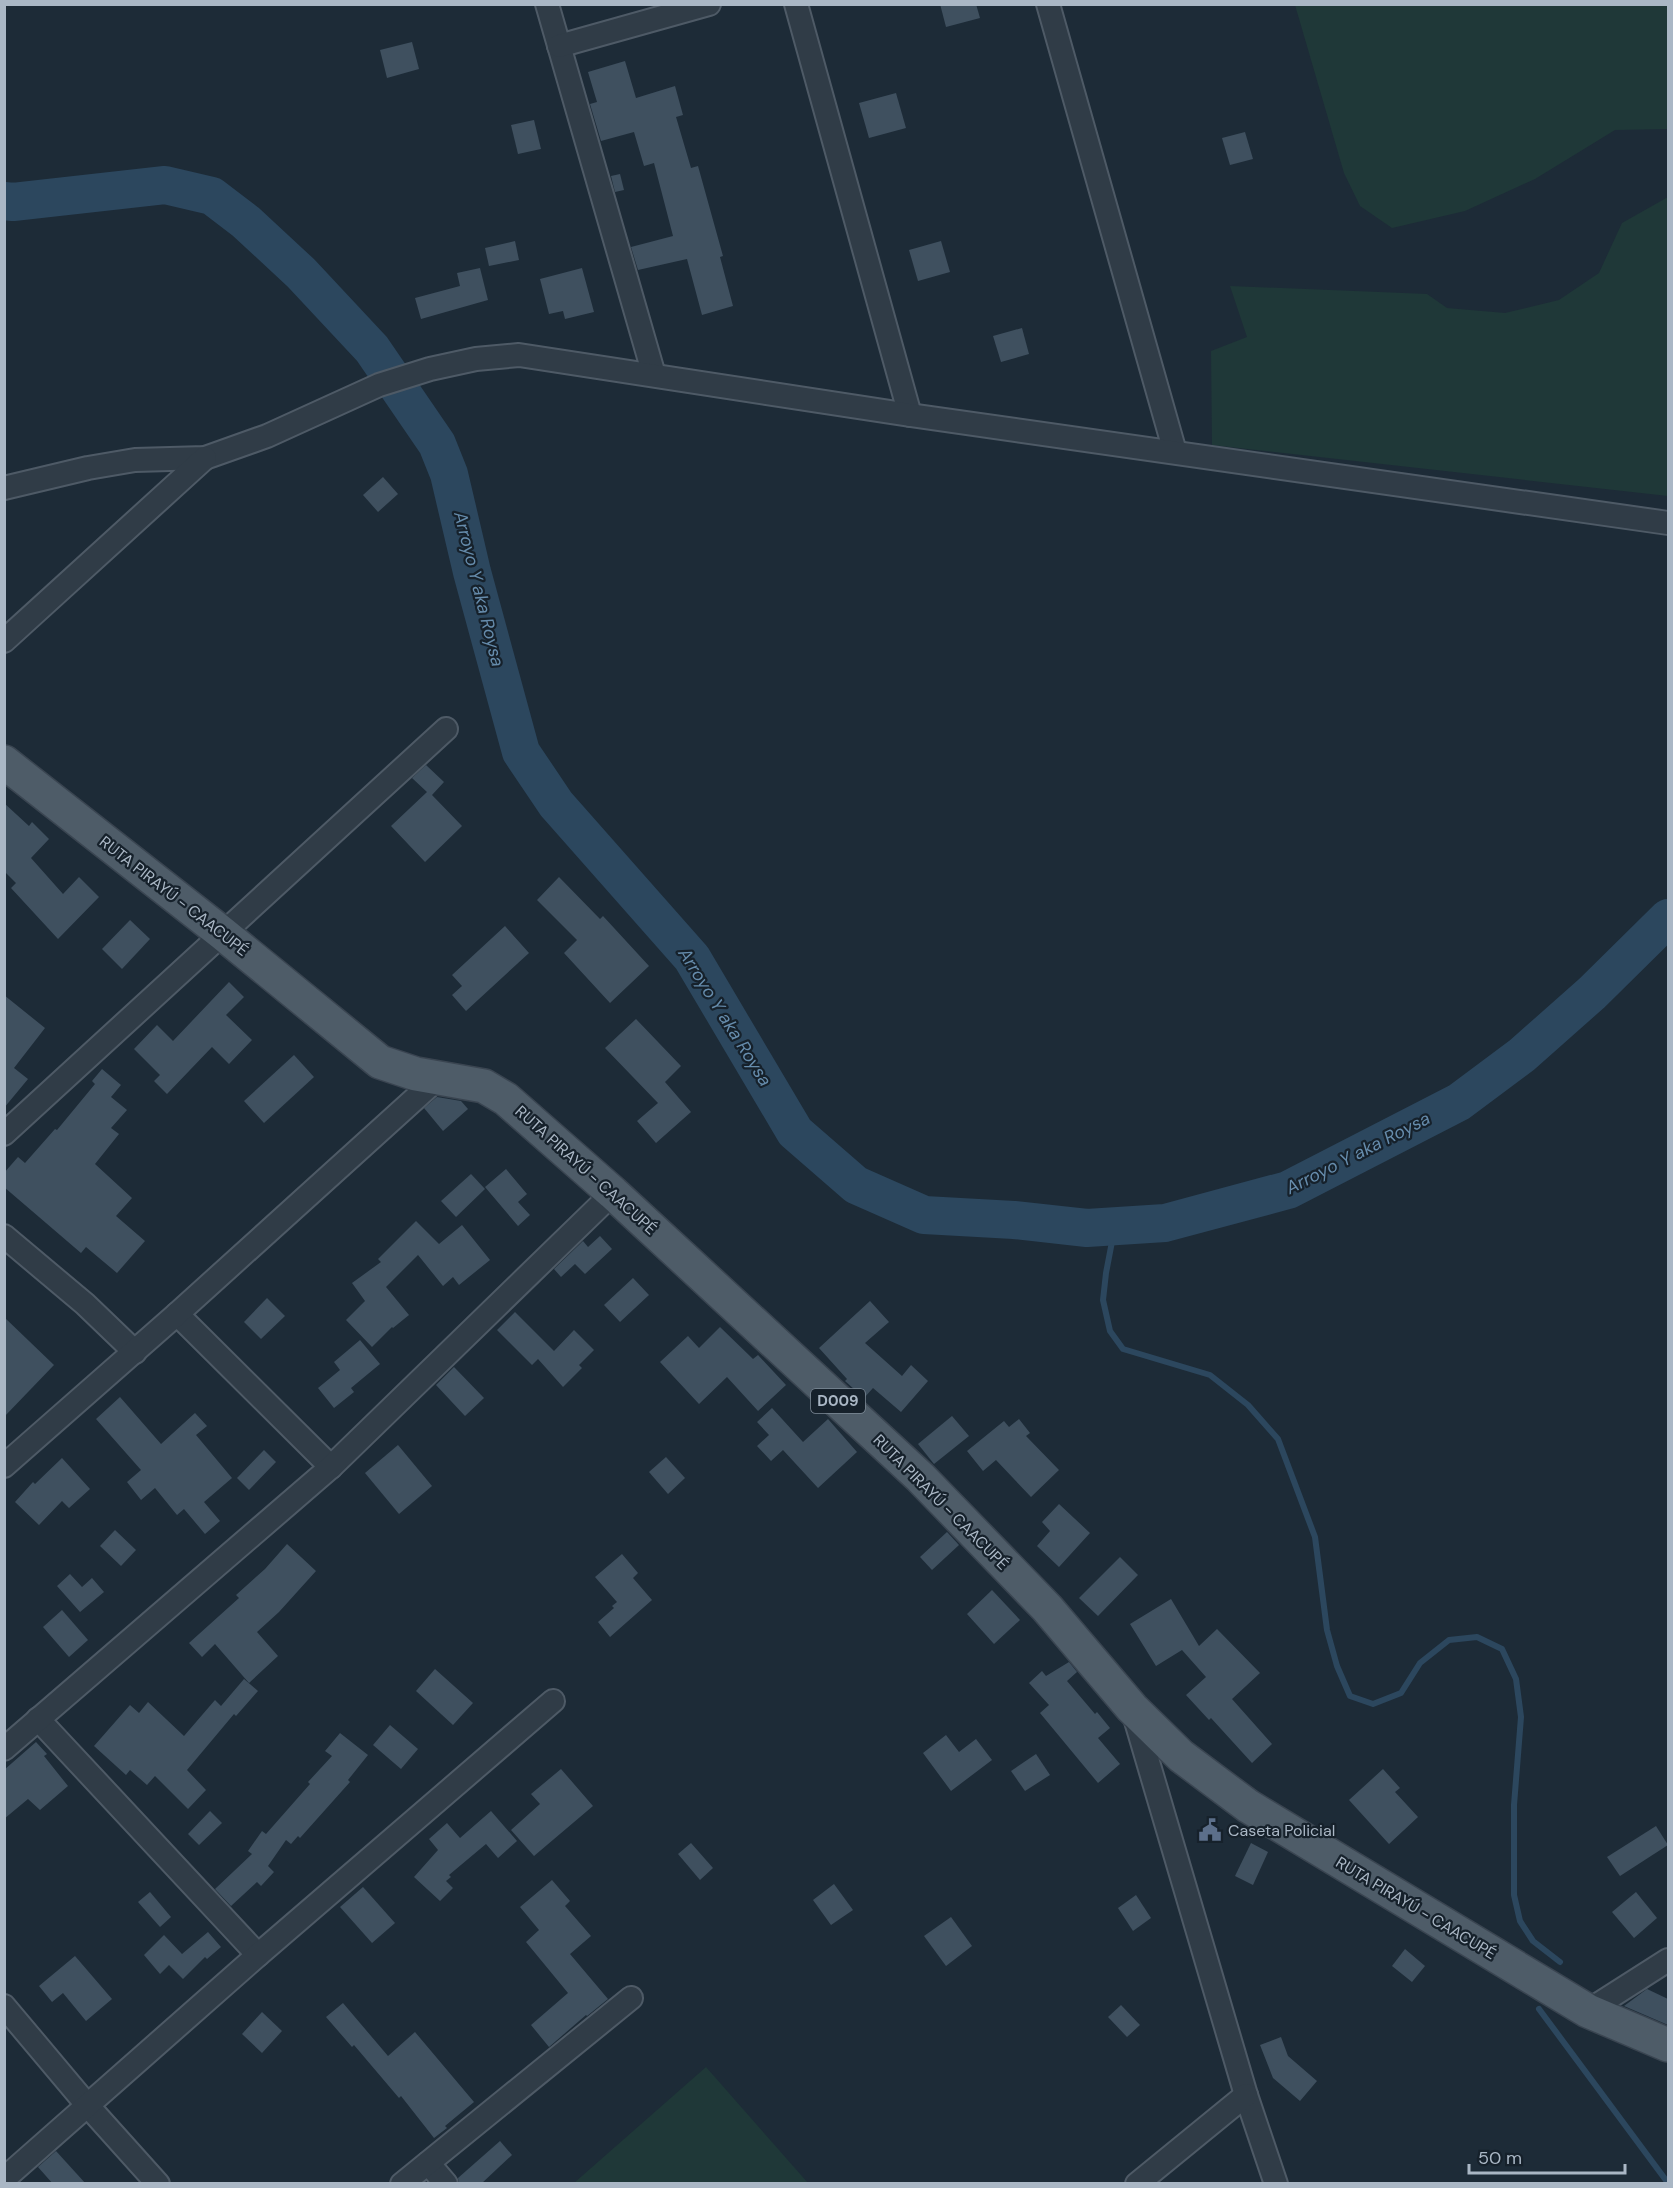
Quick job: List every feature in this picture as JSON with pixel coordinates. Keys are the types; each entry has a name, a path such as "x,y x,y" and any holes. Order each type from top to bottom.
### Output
{"main road":[{"name":"RUTA PIRAYÚ - CAACUPÉ","path":"4,762 222,933 380,1062 416,1074 484,1086 506,1099 613,1192 920,1477 1047,1608 1132,1708 1181,1756 1248,1806 1588,2011 1668,2045"}],"street":[{"path":"547,4 654,375"},
{"path":"559,46 709,4"},
{"path":"796,4 910,415"},
{"path":"1048,4 1175,452"},
{"path":"4,488 88,468 135,460 205,458 267,436 379,385 430,369 476,359 519,355 910,415 1668,523"},
{"path":"4,641 205,458"},
{"path":"4,1134 446,729"},
{"path":"4,1466 135,1352 439,1077"},
{"path":"4,1749 331,1467 613,1192"},
{"path":"4,1236 85,1304 135,1352"},
{"path":"177,1314 331,1467"},
{"path":"4,2180 258,1955 554,1701"},
{"path":"1132,1708 1246,2095 1276,2184"},
{"path":"38,1719 258,1955"},
{"path":"1588,2011 1668,1960"},
{"path":"402,2184 631,1998"},
{"path":"4,2006 88,2106 158,2184"},
{"path":"1137,2184 1246,2095"},
{"path":"428,2163 446,2184"}],"green space":[{"path":"1295,5 1668,5 1668,129 1615,130 1535,179 1465,211 1392,228 1360,206 1344,173"},
{"path":"1668,197 1668,496 1212,445 1211,351 1247,337 1230,286 1427,294 1447,308 1505,313 1559,300 1599,273 1622,223"},
{"path":"706,2067 808,2183 574,2183"}],"building":[{"path":"940,4 976,4 980,18 946,27"},
{"path":"412,42 419,69 387,78 380,50"},
{"path":"625,61 636,98 675,86 683,115 676,117 691,168 698,166 723,256 720,257 733,306 702,315 687,259 638,270 631,247 673,236 654,163 644,166 634,132 601,141 590,104 597,102 588,72"},
{"path":"896,93 906,128 869,138 859,103"},
{"path":"534,120 541,149 518,154 511,125"},
{"path":"1245,132 1253,159 1230,165 1222,138"},
{"path":"620,174 624,190 615,192 611,176"},
{"path":"515,241 519,260 489,266 485,248"},
{"path":"941,241 950,272 918,281 909,250"},
{"path":"480,268 488,300 421,319 415,298 460,286 457,273"},
{"path":"582,268 594,312 565,319 563,311 549,314 540,279"},
{"path":"1022,328 1029,354 1001,362 993,336"},
{"path":"383,477 398,494 378,512 363,495"},
{"path":"426,765 444,782 432,795 462,826 425,862 391,826 427,792 412,778"},
{"path":"4,803 29,826 32,822 49,839 31,858 63,894 79,877 99,897 58,939 11,888 16,883 4,871"},
{"path":"559,877 600,919 603,916 649,966 610,1003 564,953 577,940 537,900"},
{"path":"130,920 150,939 122,969 102,949"},
{"path":"505,926 529,953 466,1011 452,995 462,986 452,975"},
{"path":"229,982 244,997 226,1015 252,1040 229,1064 212,1047 167,1094 154,1081 160,1075 134,1049 157,1025 173,1041"},
{"path":"4,995 45,1028 14,1068 28,1079 4,1108"},
{"path":"636,1019 681,1066 665,1082 691,1112 656,1143 637,1121 658,1103 605,1048"},
{"path":"294,1055 314,1077 264,1123 244,1101"},
{"path":"102,1069 121,1085 111,1097 127,1110 111,1128 119,1134 95,1164 132,1198 116,1216 145,1241 117,1273 86,1247 81,1253 4,1187 4,1173 18,1157 25,1163 55,1129 57,1130 95,1084 92,1081"},
{"path":"437,1097 461,1101 468,1109 443,1131 424,1108"},
{"path":"506,1169 527,1194 518,1202 530,1215 518,1226 485,1187"},
{"path":"471,1174 485,1189 456,1217 441,1201"},
{"path":"416,1221 439,1244 462,1225 490,1260 459,1285 453,1277 443,1286 418,1255 386,1287 409,1315 392,1327 372,1347 346,1320 365,1301 352,1283 381,1262 378,1259"},
{"path":"600,1236 612,1249 585,1274 575,1264 561,1277 554,1269 583,1241 588,1247"},
{"path":"633,1278 649,1295 620,1322 604,1305"},
{"path":"267,1298 285,1316 261,1339 244,1322"},
{"path":"870,1301 889,1322 865,1343 902,1376 911,1365 928,1381 901,1412 873,1388 864,1398 845,1381 847,1379 819,1348"},
{"path":"515,1312 554,1351 574,1330 594,1350 579,1365 582,1368 563,1387 538,1359 532,1365 497,1330"},
{"path":"4,1317 54,1365 4,1417"},
{"path":"720,1327 753,1359 758,1355 786,1385 758,1411 727,1377 699,1404 660,1362 688,1336 699,1348"},
{"path":"360,1340 380,1364 351,1388 354,1392 334,1408 318,1388 340,1370 334,1362"},
{"path":"454,1367 484,1398 465,1416 436,1385"},
{"path":"120,1397 161,1444 195,1413 207,1426 196,1435 232,1478 204,1502 220,1521 205,1534 184,1509 177,1515 155,1488 141,1500 127,1482 141,1470 96,1419"},
{"path":"772,1408 803,1442 828,1419 857,1452 818,1488 783,1450 771,1461 757,1446 769,1435 757,1422"},
{"path":"952,1416 969,1436 934,1464 918,1444"},
{"path":"1019,1419 1030,1433 1026,1436 1059,1470 1031,1497 996,1460 983,1471 967,1451 1004,1421 1009,1427"},
{"path":"398,1445 432,1486 399,1514 365,1473"},
{"path":"264,1450 276,1462 249,1490 237,1478"},
{"path":"666,1457 685,1478 668,1494 649,1472"},
{"path":"62,1458 90,1489 69,1508 62,1501 39,1525 15,1502 33,1482 35,1484"},
{"path":"1059,1504 1090,1533 1059,1567 1037,1546 1050,1531 1042,1522"},
{"path":"115,1530 136,1550 121,1566 100,1546"},
{"path":"947,1532 959,1545 932,1570 920,1557"},
{"path":"287,1544 316,1571 279,1612 257,1632 278,1656 249,1683 215,1644 202,1657 189,1643 239,1598 236,1595 265,1569"},
{"path":"622,1554 638,1573 633,1578 652,1600 610,1637 598,1622 614,1608 612,1606 617,1602 595,1577"},
{"path":"1120,1557 1138,1575 1098,1616 1079,1598"},
{"path":"70,1574 82,1587 92,1578 104,1592 80,1612 57,1586"},
{"path":"992,1590 1020,1620 994,1644 967,1614"},
{"path":"1171,1599 1199,1646 1217,1629 1260,1673 1232,1699 1272,1744 1252,1763 1211,1718 1209,1720 1186,1695 1206,1677 1182,1650 1156,1666 1130,1624"},
{"path":"62,1610 88,1640 69,1657 43,1627"},
{"path":"1069,1662 1077,1672 1067,1681 1110,1728 1098,1738 1120,1764 1098,1783 1040,1713 1049,1705 1029,1683 1042,1671 1046,1676"},
{"path":"435,1669 473,1703 453,1725 416,1691"},
{"path":"244,1679 258,1691 236,1716 234,1714 187,1770 206,1790 188,1809 155,1776 147,1785 130,1770 126,1775 94,1746 130,1705 139,1713 148,1702 184,1736 215,1700 221,1706"},
{"path":"390,1725 418,1749 401,1769 373,1745"},
{"path":"340,1733 368,1755 348,1780 350,1782 300,1838 298,1836 291,1844 286,1840 268,1866 274,1872 261,1886 257,1882 231,1906 215,1889 252,1854 248,1851 262,1831 266,1834 310,1784 308,1782 332,1756 325,1751"},
{"path":"946,1735 959,1752 976,1739 992,1760 951,1791 923,1753"},
{"path":"36,1742 47,1754 44,1756 68,1786 40,1810 28,1799 4,1819 4,1770"},
{"path":"1036,1754 1050,1775 1025,1791 1011,1771"},
{"path":"561,1769 593,1806 534,1856 511,1830 540,1804 531,1794"},
{"path":"1383,1769 1400,1788 1395,1792 1418,1817 1389,1844 1349,1800"},
{"path":"210,1811 222,1823 199,1845 188,1834"},
{"path":"491,1811 517,1841 498,1858 486,1844 449,1875 451,1877 446,1881 453,1888 440,1901 414,1877 438,1850 429,1839 447,1823 460,1838"},
{"path":"1656,1826 1668,1845 1620,1876 1607,1857"},
{"path":"691,1843 713,1868 700,1880 678,1854"},
{"path":"1251,1843 1268,1852 1253,1885 1235,1876"},
{"path":"552,1880 570,1901 565,1906 591,1936 570,1954 608,1999 549,2047 531,2025 568,1993 526,1942 539,1930 520,1907"},
{"path":"834,1884 853,1910 831,1925 813,1900"},
{"path":"363,1887 395,1923 372,1943 340,1907"},
{"path":"150,1892 171,1917 160,1927 138,1902"},
{"path":"1636,1892 1657,1918 1634,1938 1612,1912"},
{"path":"1136,1895 1151,1918 1133,1931 1118,1908"},
{"path":"951,1917 972,1946 946,1966 924,1936"},
{"path":"208,1932 221,1947 207,1959 205,1957 183,1979 169,1965 160,1974 144,1955 164,1935 182,1954"},
{"path":"1405,1949 1425,1966 1412,1982 1392,1966"},
{"path":"75,1956 112,1999 86,2021 63,1993 52,2002 39,1986"},
{"path":"1647,1989 1668,1999 1668,2025 1624,2006"},
{"path":"343,2003 388,2056 415,2032 474,2102 434,2138 401,2096 399,2098 354,2045 352,2047 326,2017"},
{"path":"1121,2005 1140,2025 1127,2037 1108,2017"},
{"path":"262,2012 282,2031 262,2053 242,2034"},
{"path":"1281,2037 1288,2056 1317,2081 1300,2101 1273,2078 1260,2045"},
{"path":"500,2141 512,2155 481,2184 459,2184 458,2178"},
{"path":"56,2151 86,2184 53,2184 38,2167"}],"waterway":[{"name":"Arroyo Y aka Roysa","path":"4,201 13,202 165,185 212,196 246,222 301,273 372,349 437,444 449,474 472,572 521,752 556,804 692,958 795,1132 856,1185 924,1215 1014,1220 1087,1228 1165,1223 1288,1190 1459,1102 1522,1055 1592,993 1668,918"},
{"path":"1115,1226 1103,1300 1110,1331 1123,1349 1210,1375 1248,1405 1278,1439 1315,1537 1327,1630 1337,1666 1350,1696 1373,1704 1401,1693 1420,1663 1449,1640 1477,1637 1502,1649 1516,1679 1521,1717 1514,1805 1514,1895 1520,1921 1533,1941 1560,1962"},
{"path":"1539,2009 1668,2183"}],"place":[{"name":"Caseta Policial","path":"1210,1830"}]}
